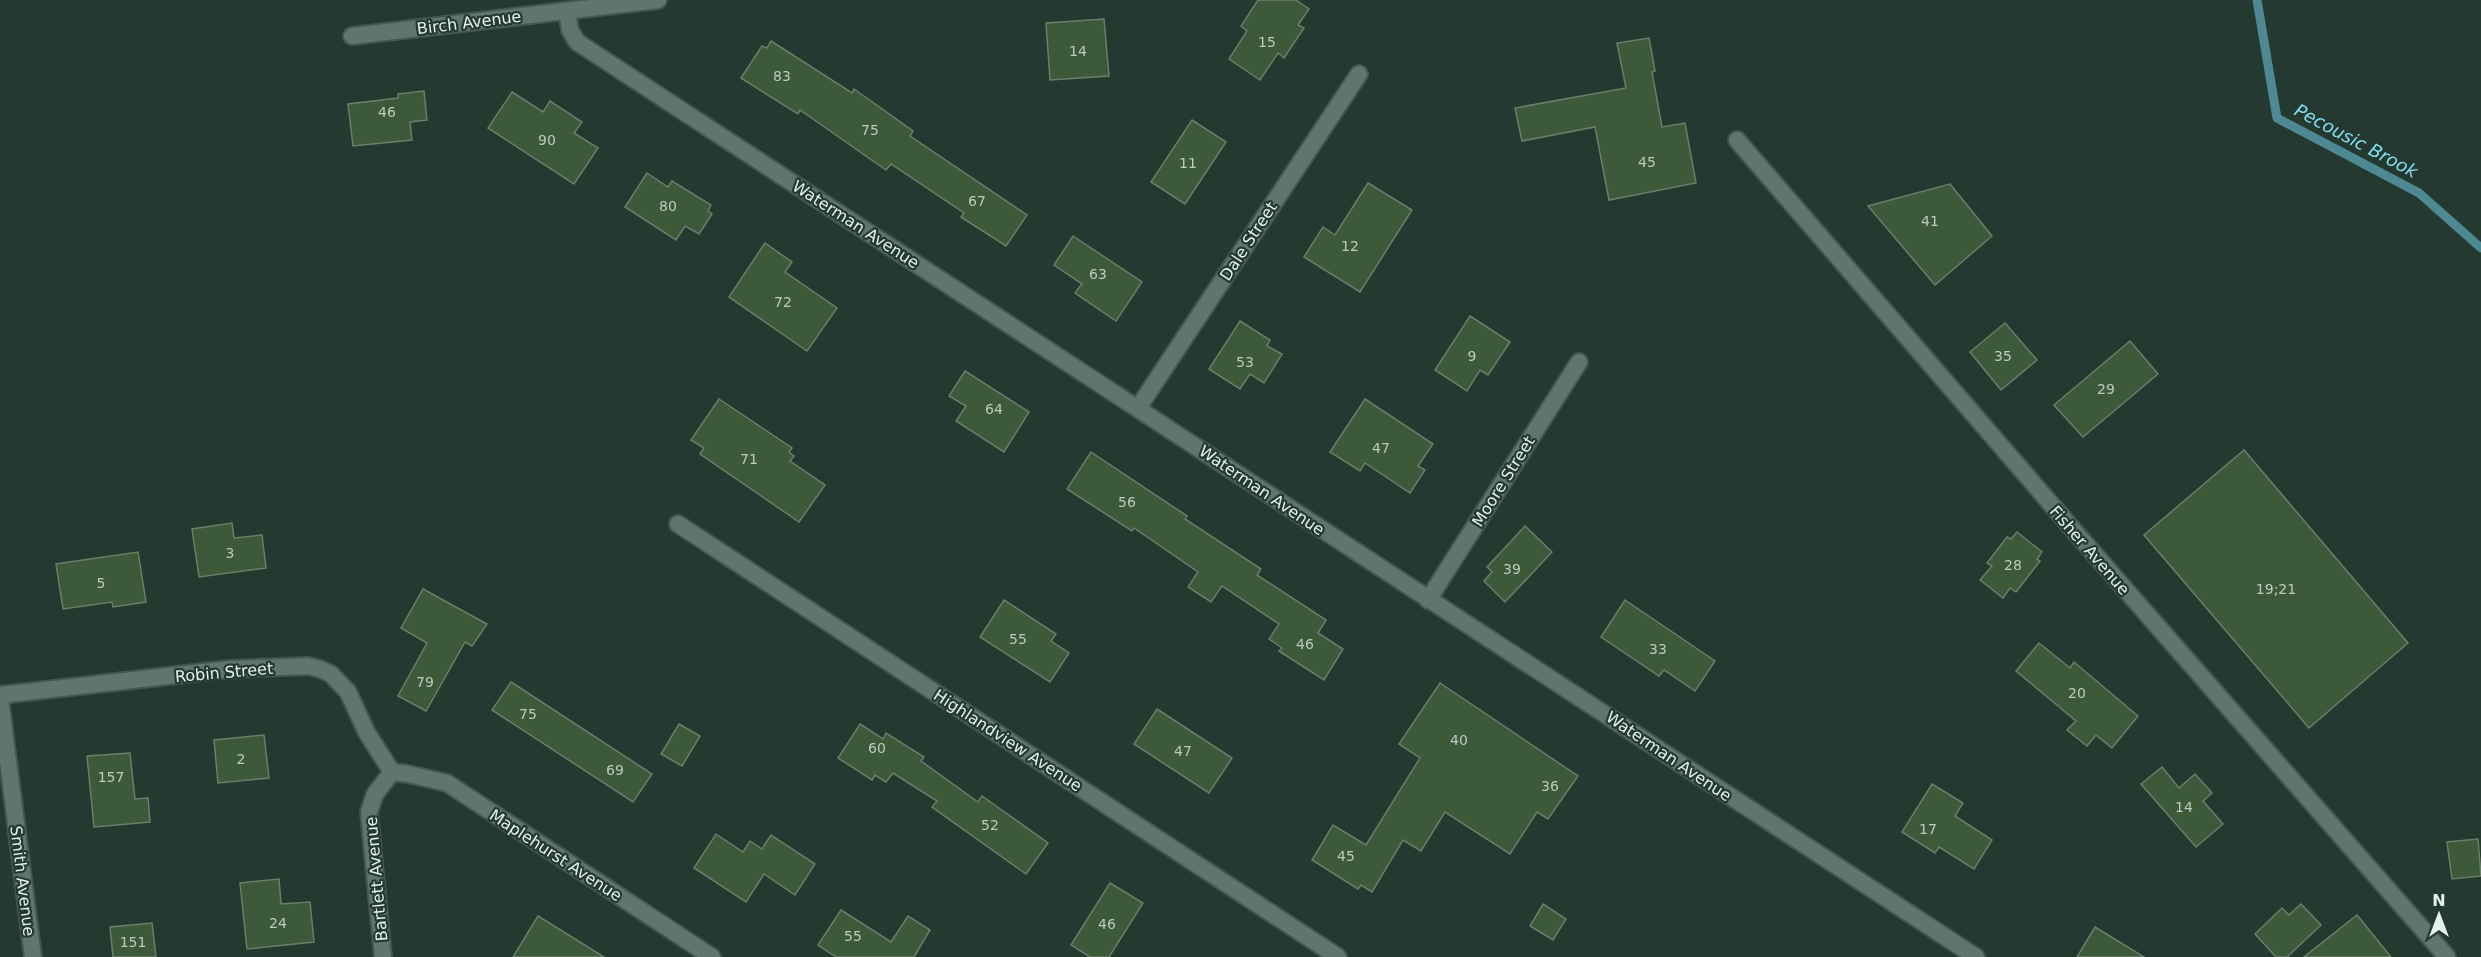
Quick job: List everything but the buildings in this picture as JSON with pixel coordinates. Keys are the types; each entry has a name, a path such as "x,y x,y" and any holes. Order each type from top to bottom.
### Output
{"street":[{"name":"Birch Avenue","path":"352,36 658,0"},
{"name":"Waterman Avenue","path":"567,11 570,30 577,42 1976,957"},
{"name":"Dale Street","path":"1138,408 1359,74"},
{"name":"Fisher Avenue","path":"1737,140 2083,542 2447,957"},
{"name":"Moore Street","path":"1428,600 1579,362"},
{"name":"Highlandview Avenue","path":"678,524 1338,957"},
{"name":"Robin Street","path":"0,696 230,669 308,666 331,674 348,692 367,733 392,772"},
{"name":"Smith Avenue","path":"0,696 33,957"},
{"name":"Bartlett Avenue","path":"383,957 369,812 375,794 392,772"},
{"name":"Maplehurst Avenue","path":"392,772 447,783 712,957"}],"waterway":[{"name":"Pecousic Brook","path":"2257,0 2277,118 2419,193 2481,248"}]}
